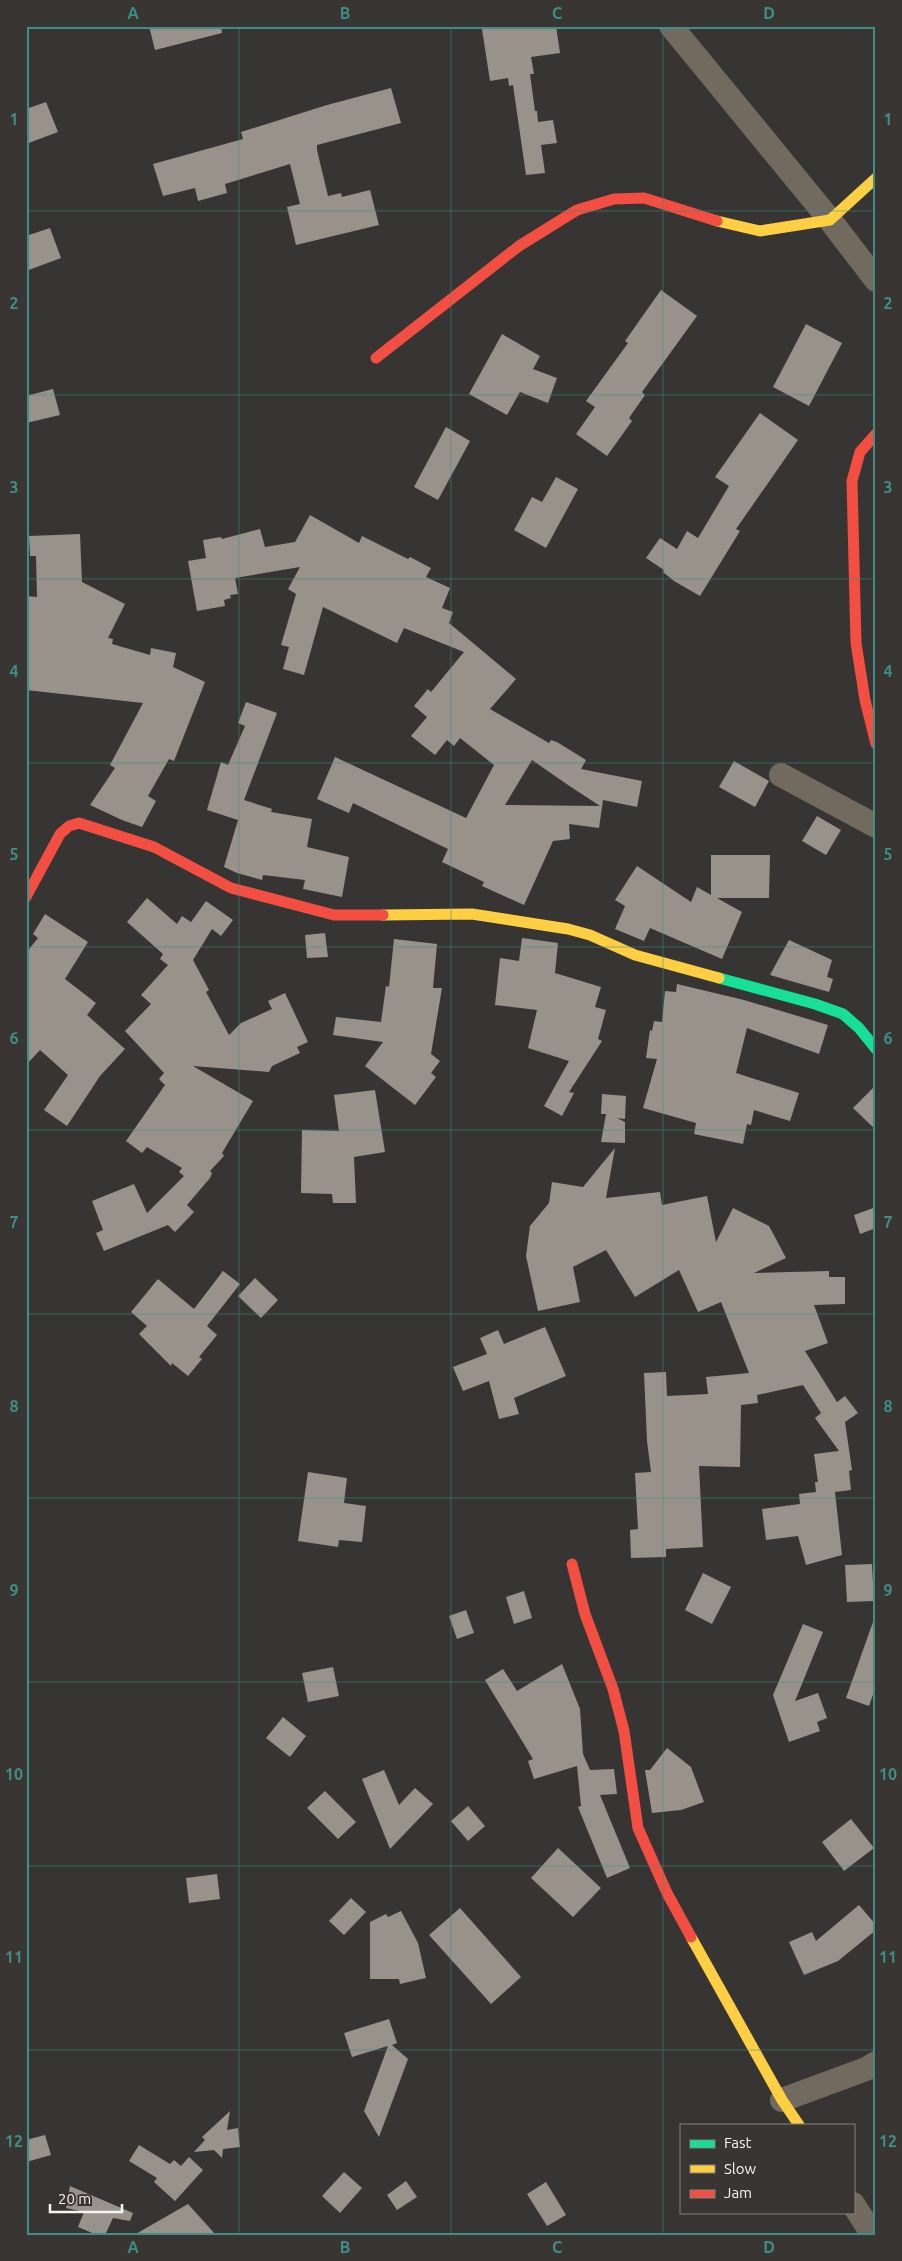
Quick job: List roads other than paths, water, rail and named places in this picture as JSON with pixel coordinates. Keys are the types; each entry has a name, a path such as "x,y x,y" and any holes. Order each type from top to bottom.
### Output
{"street":[{"path":"671,26 830,220 876,280"},
{"path":"376,358 519,246 577,210 614,199 644,198 727,224 760,231 830,220 876,178"},
{"path":"876,434 860,452 852,481 856,643 865,700 876,744"},
{"path":"781,775 876,826"},
{"path":"26,897 60,834 69,826 79,823 154,848 231,888 334,914 472,914 568,929 590,935 644,958 694,973 748,985 843,1014 860,1028 876,1049"},
{"path":"572,1564 585,1614 613,1688 624,1731 638,1828 667,1893 782,2100 798,2124"},
{"path":"782,2100 866,2070 876,2063"},
{"path":"854,2206 873,2235"}]}
